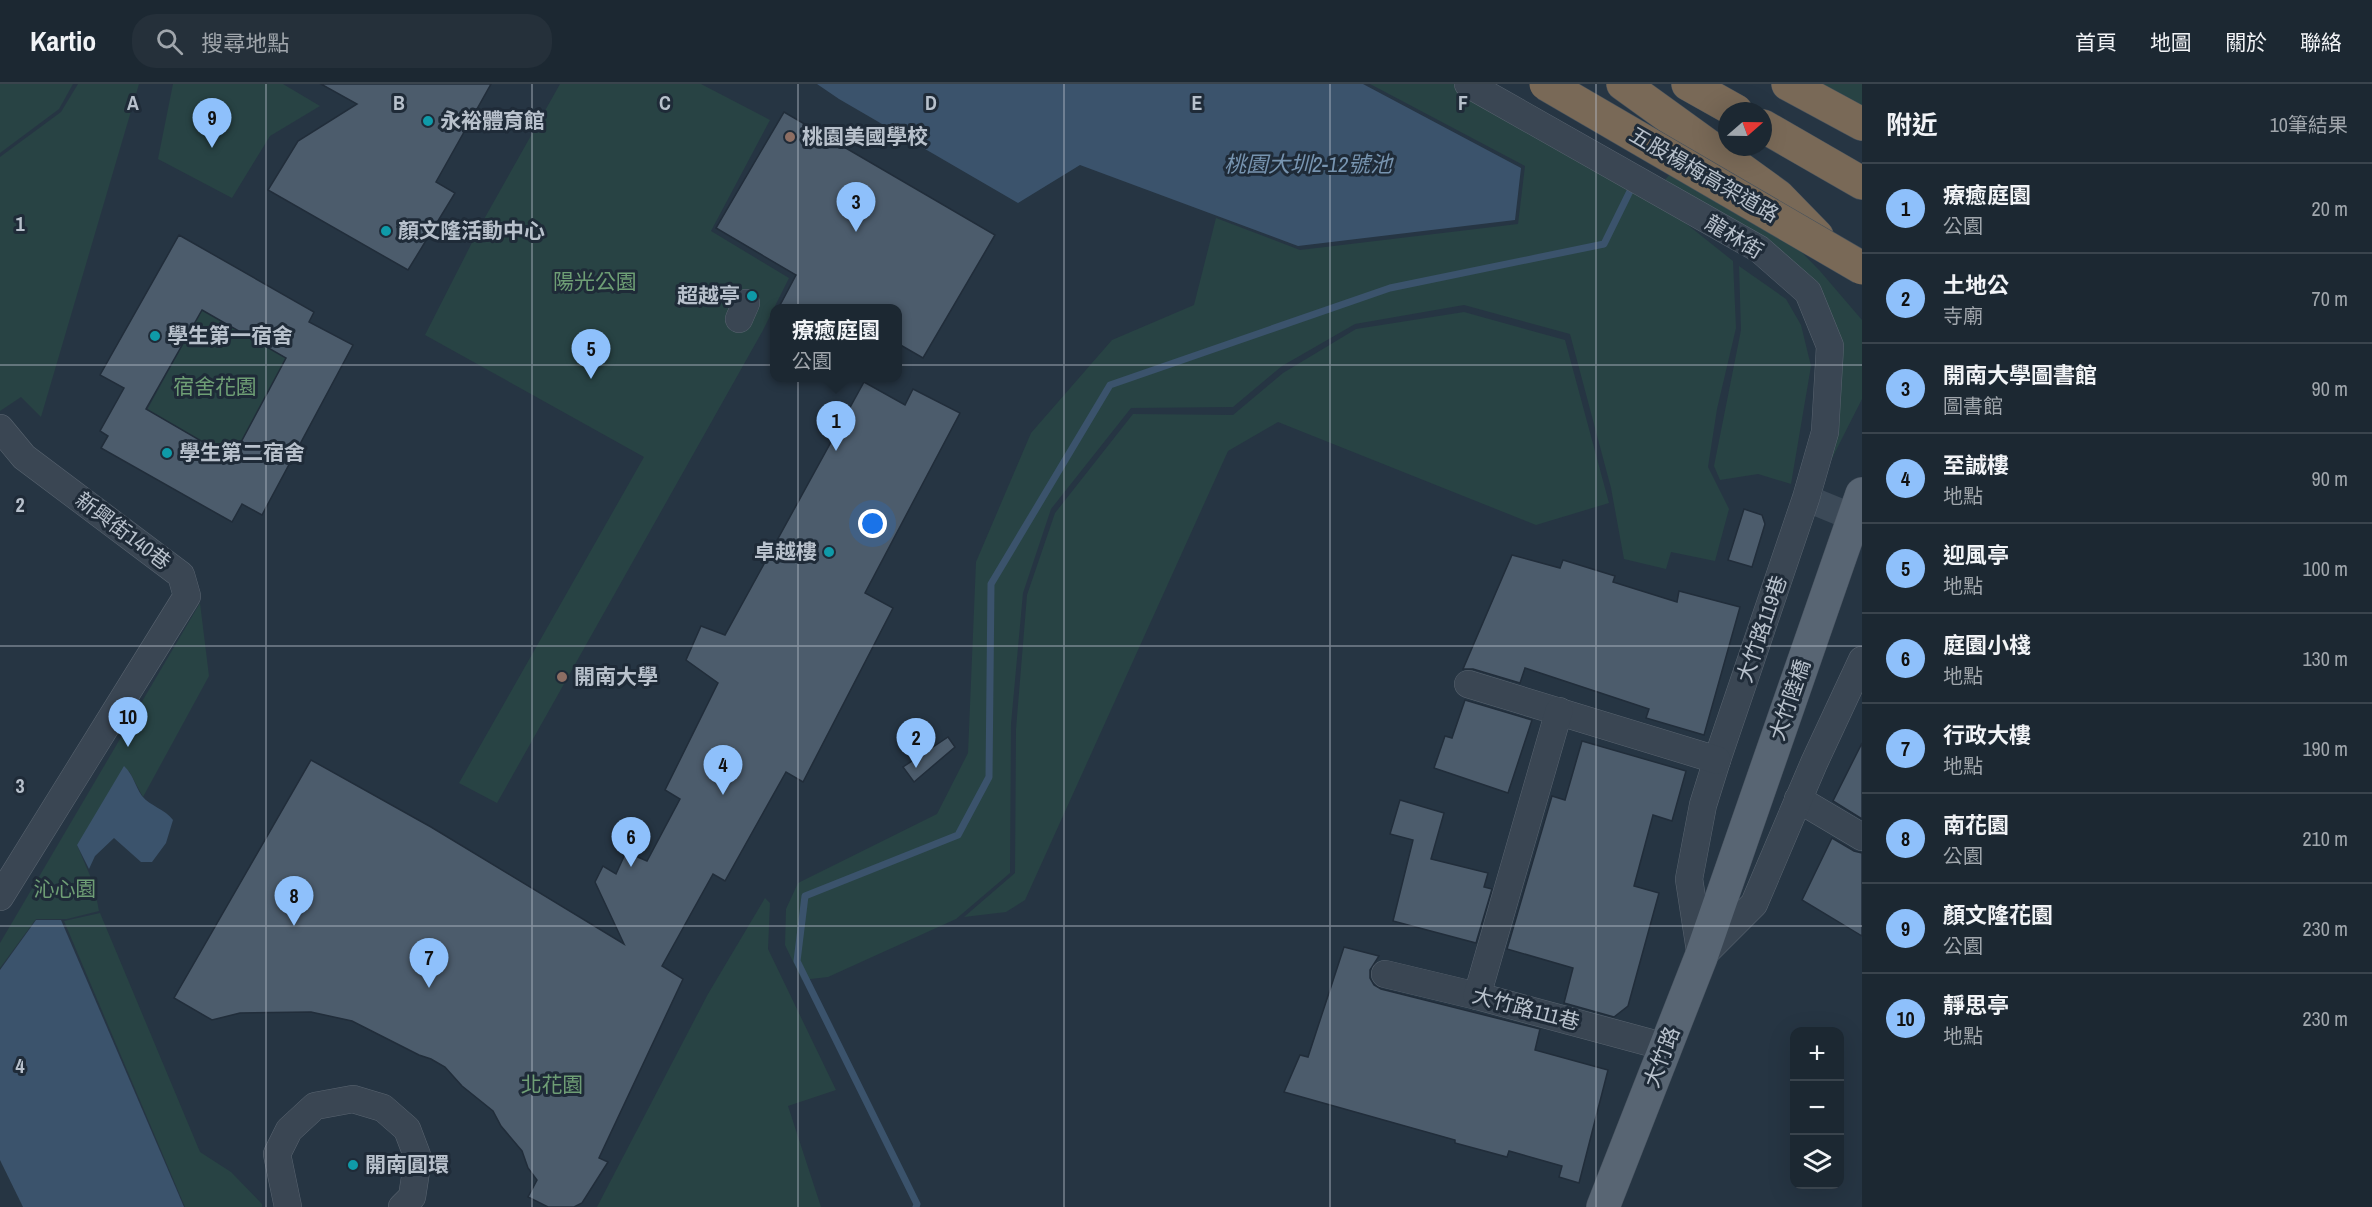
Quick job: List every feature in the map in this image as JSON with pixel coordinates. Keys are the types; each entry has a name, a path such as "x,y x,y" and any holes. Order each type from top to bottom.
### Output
{"highway":[{"name":"五股楊梅高架道路","path":"1546,84 1862,267"},
{"path":"1623,84 1778,196 1862,283"},
{"path":"1688,84 1720,102"},
{"path":"1788,84 1862,124"},
{"path":"1772,131 1862,183"}],"main road":[{"name":"大竹陸橋","path":"1719,906 1862,494"},
{"name":"大竹路","path":"1603,1207 1719,906"}],"street":[{"name":"龍林街","path":"1468,84 1759,249 1808,292 1830,346 1826,432 1812,501"},
{"name":"新興街140巷","path":"0,428 24,457 181,575 187,596 0,897"},
{"name":"大竹路119巷","path":"1701,957 1689,879 1703,805 1717,760 1812,501"},
{"path":"1701,957 1754,904 1798,799 1862,660"},
{"path":"1468,684 1717,760"},
{"path":"1477,996 1558,711"},
{"path":"1798,799 1862,837"},
{"name":"大竹路111巷","path":"1385,974 1477,996 1666,1047"},
{"path":"288,1207 277,1154 289,1130 315,1106 353,1099 383,1108 407,1129 418,1158 412,1197 402,1207"}],"green space":[{"path":"0,84 73,84 59,109 0,153"},
{"path":"78,84 139,84 41,417 21,397 0,411 0,157 61,112"},
{"path":"173,84 283,84 320,106 270,136 232,198 158,159"},
{"name":"陽光公園","path":"560,84 701,84 770,120 711,231 789,278 776,304 770,304 770,316 762,332 497,803 459,783 644,457 425,335 483,221"},
{"path":"1370,84 1495,84 1623,158 1654,198 1733,261 1736,328 1717,409 1708,467 1729,509 1715,561 1671,552 1666,569 1624,559 1611,488 1570,334 1464,305 1355,324 1282,366 1233,407 1131,408 1051,509 1023,593 1011,724 1010,873 956,919 828,977 802,980 785,945 786,909 798,883 937,814 968,753 976,562 1031,433 1112,340 1194,305 1216,218 1300,250 1518,224 1525,166"},
{"path":"1819,84 1862,84 1862,108"},
{"path":"1685,155 1780,230 1820,271 1862,320 1862,399 1815,492 1814,419 1822,362 1810,317 1792,291 1658,189"},
{"path":"1739,266 1786,299 1801,325 1811,366 1791,484 1758,474 1720,480 1714,466 1741,330"},
{"name":"宿舍花園","path":"202,310 288,359 232,459 147,410"},
{"path":"1464,312 1565,340 1609,503 1536,525 1278,422 1228,451 1025,900 1006,912 964,917 1015,873 1016,729 1027,595 1055,513 1133,414 1233,415 1283,373 1356,329"},
{"name":"沁心園","path":"200,603 209,676 143,797 129,771 77,845 94,885 99,911 67,919 36,919 0,968 0,943"},
{"path":"765,898 770,903 768,949 836,1090 788,1106 821,1207 597,1207 708,994"},
{"path":"100,913 200,1152 231,1172 262,1204 262,1207 185,1207 64,921"}],"water":[{"name":"桃園大圳2-12號池","path":"817,84 1363,84 1521,168 1515,220 1298,246 1080,165 1018,203"},
{"path":"124,766 142,796 173,820 166,843 152,862 141,862 114,838 95,856 89,869 77,845"},
{"path":"36,920 61,920 184,1207 23,1207 0,1160 0,970"}],"building":[{"path":"321,84 491,84 436,182 455,193 408,270 268,190 298,141 357,104"},
{"path":"784,112 995,235 923,358 902,346 902,304 781,304 796,275 716,228"},
{"path":"179,235 314,312 309,322 353,345 262,515 242,504 232,522 101,448 108,436 100,431 124,388 100,375","holes":["202,310 286,358 232,459 146,409"]},
{"path":"864,382 905,405 913,389 960,413 865,593 893,608 803,782 786,772 725,881 713,874 662,966 683,979 599,1158 608,1162 582,1203 574,1207 548,1207 528,1197 537,1180 528,1168 522,1151 501,1126 493,1111 462,1086 445,1067 431,1059 352,1021 311,1012 240,1013 212,1020 174,998 311,760 431,827 624,944 595,882 603,866 616,874 626,852 647,861 680,799 665,790 718,683 686,660 701,626 725,635"},
{"path":"1744,509 1762,515 1765,524 1752,567 1728,560"},
{"path":"1512,555 1560,568 1563,560 1615,576 1613,582 1677,602 1679,591 1740,607 1704,735 1646,718 1649,709 1525,668 1520,683 1473,669 1463,669"},
{"path":"1465,700 1532,720 1508,793 1434,768 1445,736 1452,738"},
{"path":"948,737 955,747 914,782 903,767"},
{"path":"1582,741 1686,771 1672,821 1653,815 1634,886 1659,893 1628,1006 1614,1017 1564,1003 1573,968 1507,949 1552,796 1565,800"},
{"path":"1862,743 1862,819 1833,801"},
{"path":"1400,800 1444,813 1431,859 1488,873 1484,887 1492,889 1476,943 1393,921 1413,840 1390,834"},
{"path":"1832,838 1862,853 1862,936 1802,900"},
{"path":"1344,947 1379,956 1370,970 1370,978 1374,985 1381,989 1540,1029 1535,1050 1608,1070 1579,1183 1559,1177 1562,1166 1509,1151 1507,1157 1284,1092 1300,1055 1308,1057"}],"waterway":[{"path":"916,1207 917,1204 797,961 805,896 958,835 989,777 991,584 1110,385 1390,288 1604,244 1634,183"}],"tunnel":[{"path":"1818,503 1862,521"}],"place":[{"name":"永裕體育館","path":"428,121"},
{"name":"桃園美國學校","path":"790,137"},
{"name":"顏文隆花園","path":"212,148"},
{"name":"顏文隆活動中心","path":"386,231"},
{"name":"開南大學圖書館","path":"856,232"},
{"name":"超越亭","path":"752,296"},
{"name":"學生第一宿舍","path":"155,336"},
{"name":"迎風亭","path":"591,379"},
{"name":"療癒庭園","path":"836,451"},
{"name":"學生第二宿舍","path":"167,453"},
{"name":"卓越樓","path":"829,552"},
{"name":"開南大學","path":"562,677"},
{"name":"靜思亭","path":"128,747"},
{"name":"土地公","path":"916,768"},
{"name":"至誠樓","path":"723,795"},
{"name":"庭園小棧","path":"631,867"},
{"name":"南花園","path":"294,926"},
{"name":"行政大樓","path":"429,988"},
{"name":"開南圓環","path":"353,1165"}],"park label":[{"name":"北花園","path":"552,1085"}]}
